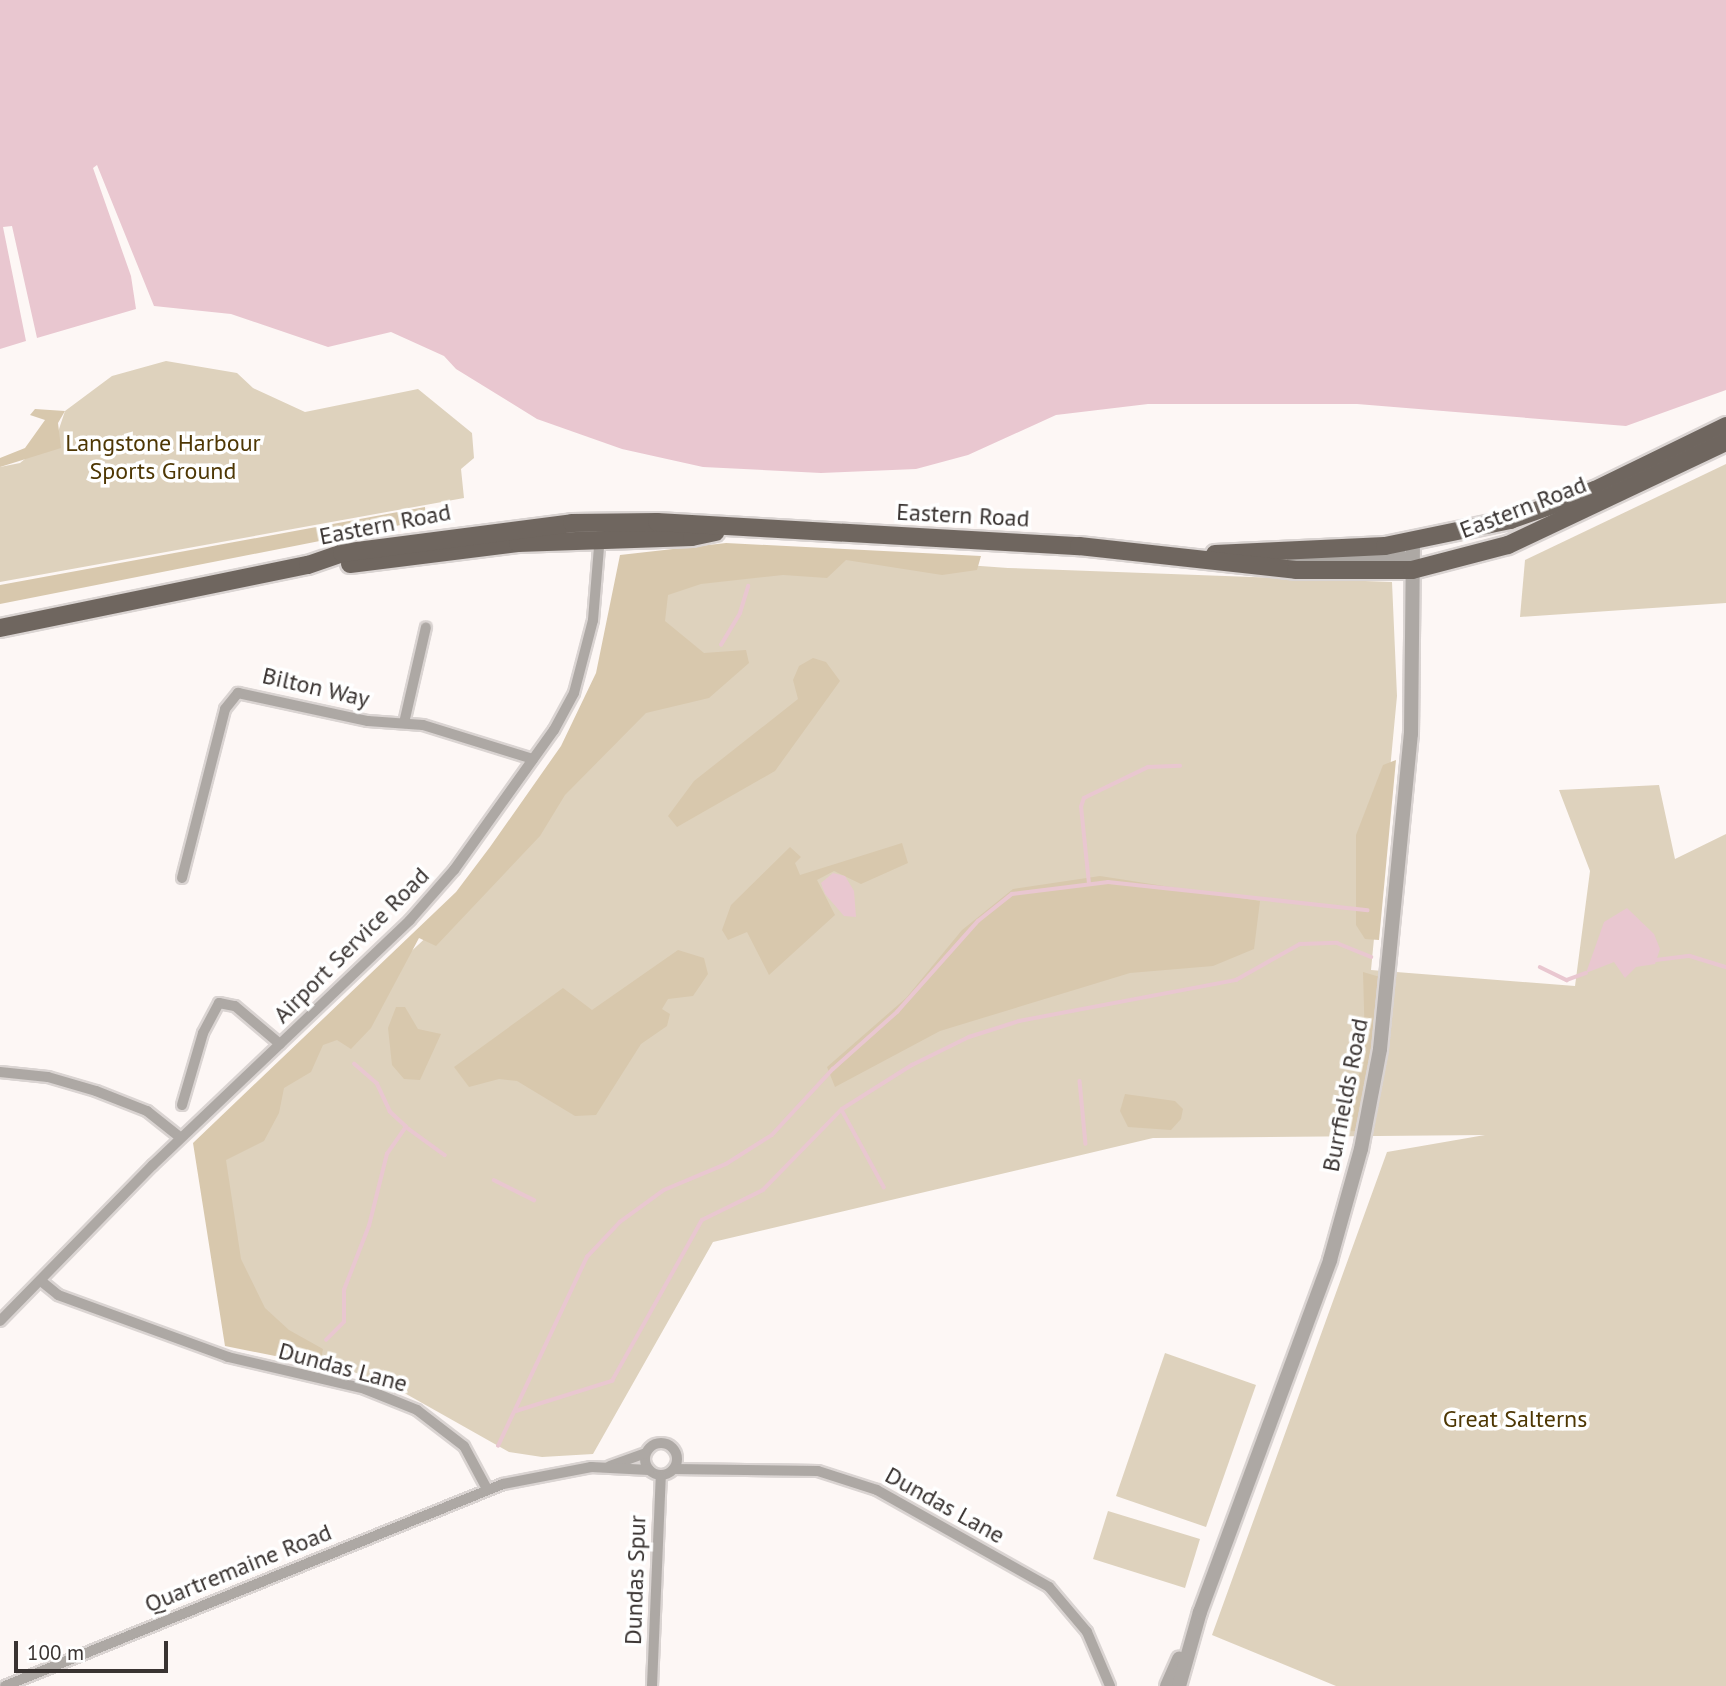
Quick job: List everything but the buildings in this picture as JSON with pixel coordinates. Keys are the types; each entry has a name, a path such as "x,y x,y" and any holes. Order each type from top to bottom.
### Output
{"main road":[{"name":"Eastern Road","path":"5,623 308,565 341,553 436,537 600,530 722,530 1201,556 1282,554 1413,542 1510,520 1595,491 1726,426"},
{"name":"Eastern Road","path":"1201,556 1296,570 1412,570 1508,545 1726,442"}],"street":[{"name":"Airport Service Road","path":"0,1321 181,1138 441,887 533,759 580,678 593,620 600,530"},
{"name":"Burrfields Road","path":"1179,1686 1194,1631 1330,1260 1361,1149 1380,1049 1411,734 1413,542"},
{"path":"1282,554 1400,556 1412,570"},
{"path":"404,723 426,627"},
{"name":"Bilton Way","path":"182,878 225,709 233,696 250,693 368,721 404,723 533,759"},
{"path":"183,1105 204,1033 219,1003 234,1006 281,1044"},
{"path":"0,1072 48,1077 96,1091 147,1111 181,1138"},
{"name":"Dundas Lane","path":"41,1281 58,1295 228,1357 400,1402 457,1438 488,1489 540,1474 610,1466 649,1470 660,1475 674,1469 707,1468 818,1471 877,1490 1049,1587 1087,1632 1107,1684"},
{"name":"Dundas Lane","path":"610,1466 664,1443 677,1457 707,1468"},
{"path":"645,1453 649,1470"},
{"path":"674,1469 677,1457"},
{"name":"Dundas Spur","path":"652,1686 660,1475"},
{"name":"Quartremaine Road","path":"5,1686 488,1489"},
{"name":"Burrfields Road","path":"1167,1686 1194,1631"}],"green space":[{"name":"Langstone Harbour Sports Ground","path":"166,361 237,373 253,388 305,412 418,389 472,433 474,458 461,469 464,498 0,582 0,467 20,463 58,432 65,411 112,376"},
{"path":"1726,464 1726,603 1520,617 1525,560"},
{"name":"Great Salterns","path":"718,547 1008,568 1392,582 1397,696 1371,970 1575,986 1590,871 1559,790 1659,785 1675,859 1726,834 1726,1686 1336,1686 1212,1635 1387,1152 1485,1135 1153,1138 713,1242 593,1454 542,1457 509,1452 392,1386 238,1330 213,1137 481,886 612,691 626,570"},
{"path":"1165,1353 1256,1385 1206,1527 1116,1496"},
{"path":"1108,1511 1200,1539 1185,1588 1093,1559"}],"shaded area":[{"path":"0,0 1726,0 1726,390 1626,426 1357,404 1148,404 1056,415 968,455 916,469 821,473 703,467 622,449 537,419 456,369 444,356 391,332 328,347 231,314 154,306 97,165 93,168 131,276 136,309 37,338 12,226 3,227 26,341 0,349"},
{"path":"35,409 65,411 58,423 61,448 0,467 0,458 25,448 45,420 30,415"},
{"path":"425,507 426,520 0,604 0,585"},
{"path":"726,543 981,556 977,570 942,575 846,560 827,578 783,575 701,584 668,595 665,621 704,653 746,650 749,663 709,698 646,713 565,795 540,836 436,946 419,938 371,1028 351,1049 337,1040 323,1045 311,1072 284,1088 279,1113 264,1141 226,1160 241,1259 265,1308 289,1330 323,1349 320,1365 225,1346 193,1143 456,892 490,847 561,746 596,673 620,555"},
{"path":"813,658 826,662 840,681 775,771 677,827 668,816 694,781 798,699 793,680 799,666"},
{"path":"1396,760 1379,940 1365,939 1356,925 1356,835 1383,765"},
{"path":"902,843 908,863 861,884 834,871 817,880 835,915 769,975 747,932 728,940 722,930 731,905 790,847 801,857 795,863 800,875"},
{"path":"833,873 845,876 854,891 856,917 844,916 825,894 821,883"},
{"path":"1100,876 1260,901 1254,949 1213,966 1130,973 940,1031 835,1087 827,1067 906,998 962,930 1013,889"},
{"path":"1627,908 1654,934 1660,949 1655,964 1636,967 1625,978 1614,962 1586,973 1604,922"},
{"path":"678,950 704,958 708,974 693,996 668,999 662,1009 670,1014 667,1026 641,1044 596,1115 575,1116 517,1081 499,1079 469,1087 454,1067 563,988 592,1010"},
{"path":"1363,972 1380,977 1370,1074 1355,1131 1338,1132 1335,1118 1339,1109 1352,1110 1365,1044"},
{"path":"396,1007 405,1007 418,1029 441,1034 420,1080 404,1079 392,1065 388,1028"},
{"path":"1125,1094 1175,1101 1183,1109 1181,1119 1171,1130 1128,1127 1120,1111"}],"waterway":[{"path":"721,645 740,613 748,586"},
{"path":"1089,884 1081,807 1084,798 1148,767 1180,766"},
{"path":"498,1446 587,1257 620,1222 664,1190 726,1164 772,1135 833,1069 897,1012 978,921 1012,894 1108,882 1367,910"},
{"path":"516,1411 612,1381 702,1220 763,1190 842,1109 912,1065 969,1037 1019,1021 1236,980 1300,944 1337,943 1371,957"},
{"path":"1656,960 1690,956 1726,967"},
{"path":"1540,967 1567,980 1586,973"},
{"path":"326,1340 344,1322 344,1290 369,1226 387,1154 406,1127 390,1112 377,1084 354,1064"},
{"path":"1080,1081 1086,1144"},
{"path":"842,1110 884,1187"},
{"path":"406,1127 445,1155"},
{"path":"494,1180 534,1200"}]}
